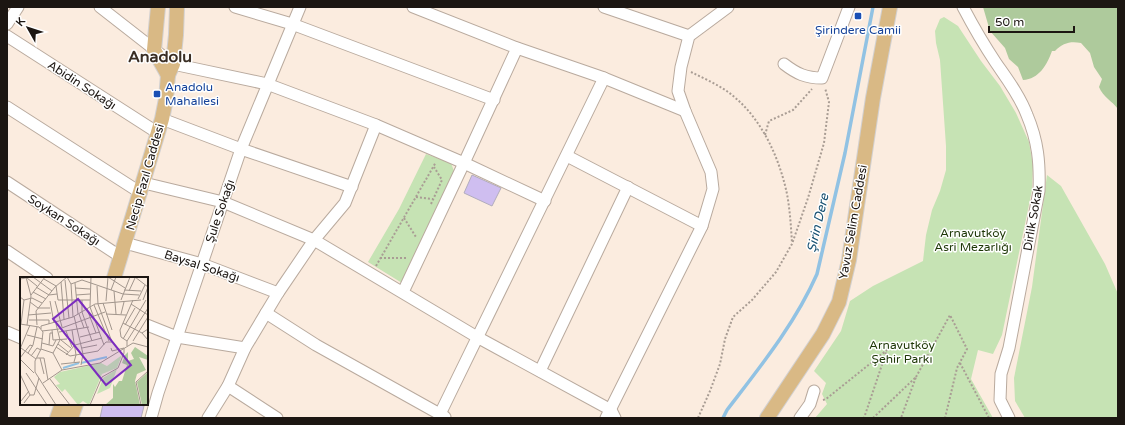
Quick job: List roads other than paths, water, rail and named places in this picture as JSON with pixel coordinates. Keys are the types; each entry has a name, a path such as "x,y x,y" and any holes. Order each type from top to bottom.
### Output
{"main road":[{"path":"158,7 154,50 171,70"},
{"name":"Necip Fazıl Caddesi","path":"114,277 126,243 160,126 171,70 176,34 177,7"},
{"name":"Yavuz Selim Caddesi","path":"768,418 823,334 839,302 849,260 873,98 890,7"},
{"path":"57,418 62,405"},
{"path":"71,418 76,405"}],"street":[{"path":"7,24 18,7"},
{"path":"100,7 154,50"},
{"path":"235,7 292,24 494,100"},
{"name":"Şule Sokağı","path":"151,418 158,393 241,149 300,7"},
{"path":"413,7 517,48 604,78 685,111"},
{"path":"604,7 689,36"},
{"path":"784,64 796,73 813,78 822,78 849,7"},
{"name":"Dirlik Sokak","path":"964,7 976,32 1013,87 1027,115 1036,144 1040,165 1039,191 1009,348 1001,374 1000,400 1009,418"},
{"path":"7,107 142,188 223,202 314,240 477,336 540,371 611,415 702,226 713,189 711,172 678,91 681,66 689,36 727,8"},
{"name":"Abidin Sokağı","path":"7,36 160,126 241,149 352,187"},
{"path":"403,292 517,48"},
{"path":"171,70 268,84 376,125 464,163 545,201"},
{"path":"266,313 316,345 443,417 477,336 545,201 604,78"},
{"path":"208,418 228,386 245,348 278,293 314,240 345,203 376,125"},
{"path":"567,156 702,226"},
{"name":"Soykan Sokağı","path":"7,182 121,257"},
{"path":"540,371 628,187"},
{"name":"Baysal Sokağı","path":"126,243 202,264 278,293"},
{"path":"7,251 46,277"},
{"path":"148,325 177,337 245,348"},
{"path":"7,332 20,338"},
{"path":"228,386 277,418"},
{"path":"148,390 158,393"},
{"path":"800,418 810,404 814,390"}],"waterway":[{"name":"Şirin Dere","path":"723,418 727,410 788,328 817,274 845,153 873,7"}],"place":[{"name":"Şirindere Camii","path":"858,16"},
{"name":"Anadolu Mahallesi","path":"157,94"}],"district":[{"name":"Anadolu","path":"160,57"}],"park label":[{"name":"Arnavutköy Asri Mezarlığı","path":"973,240"},
{"name":"Arnavutköy Şehir Parkı","path":"902,352"}]}
